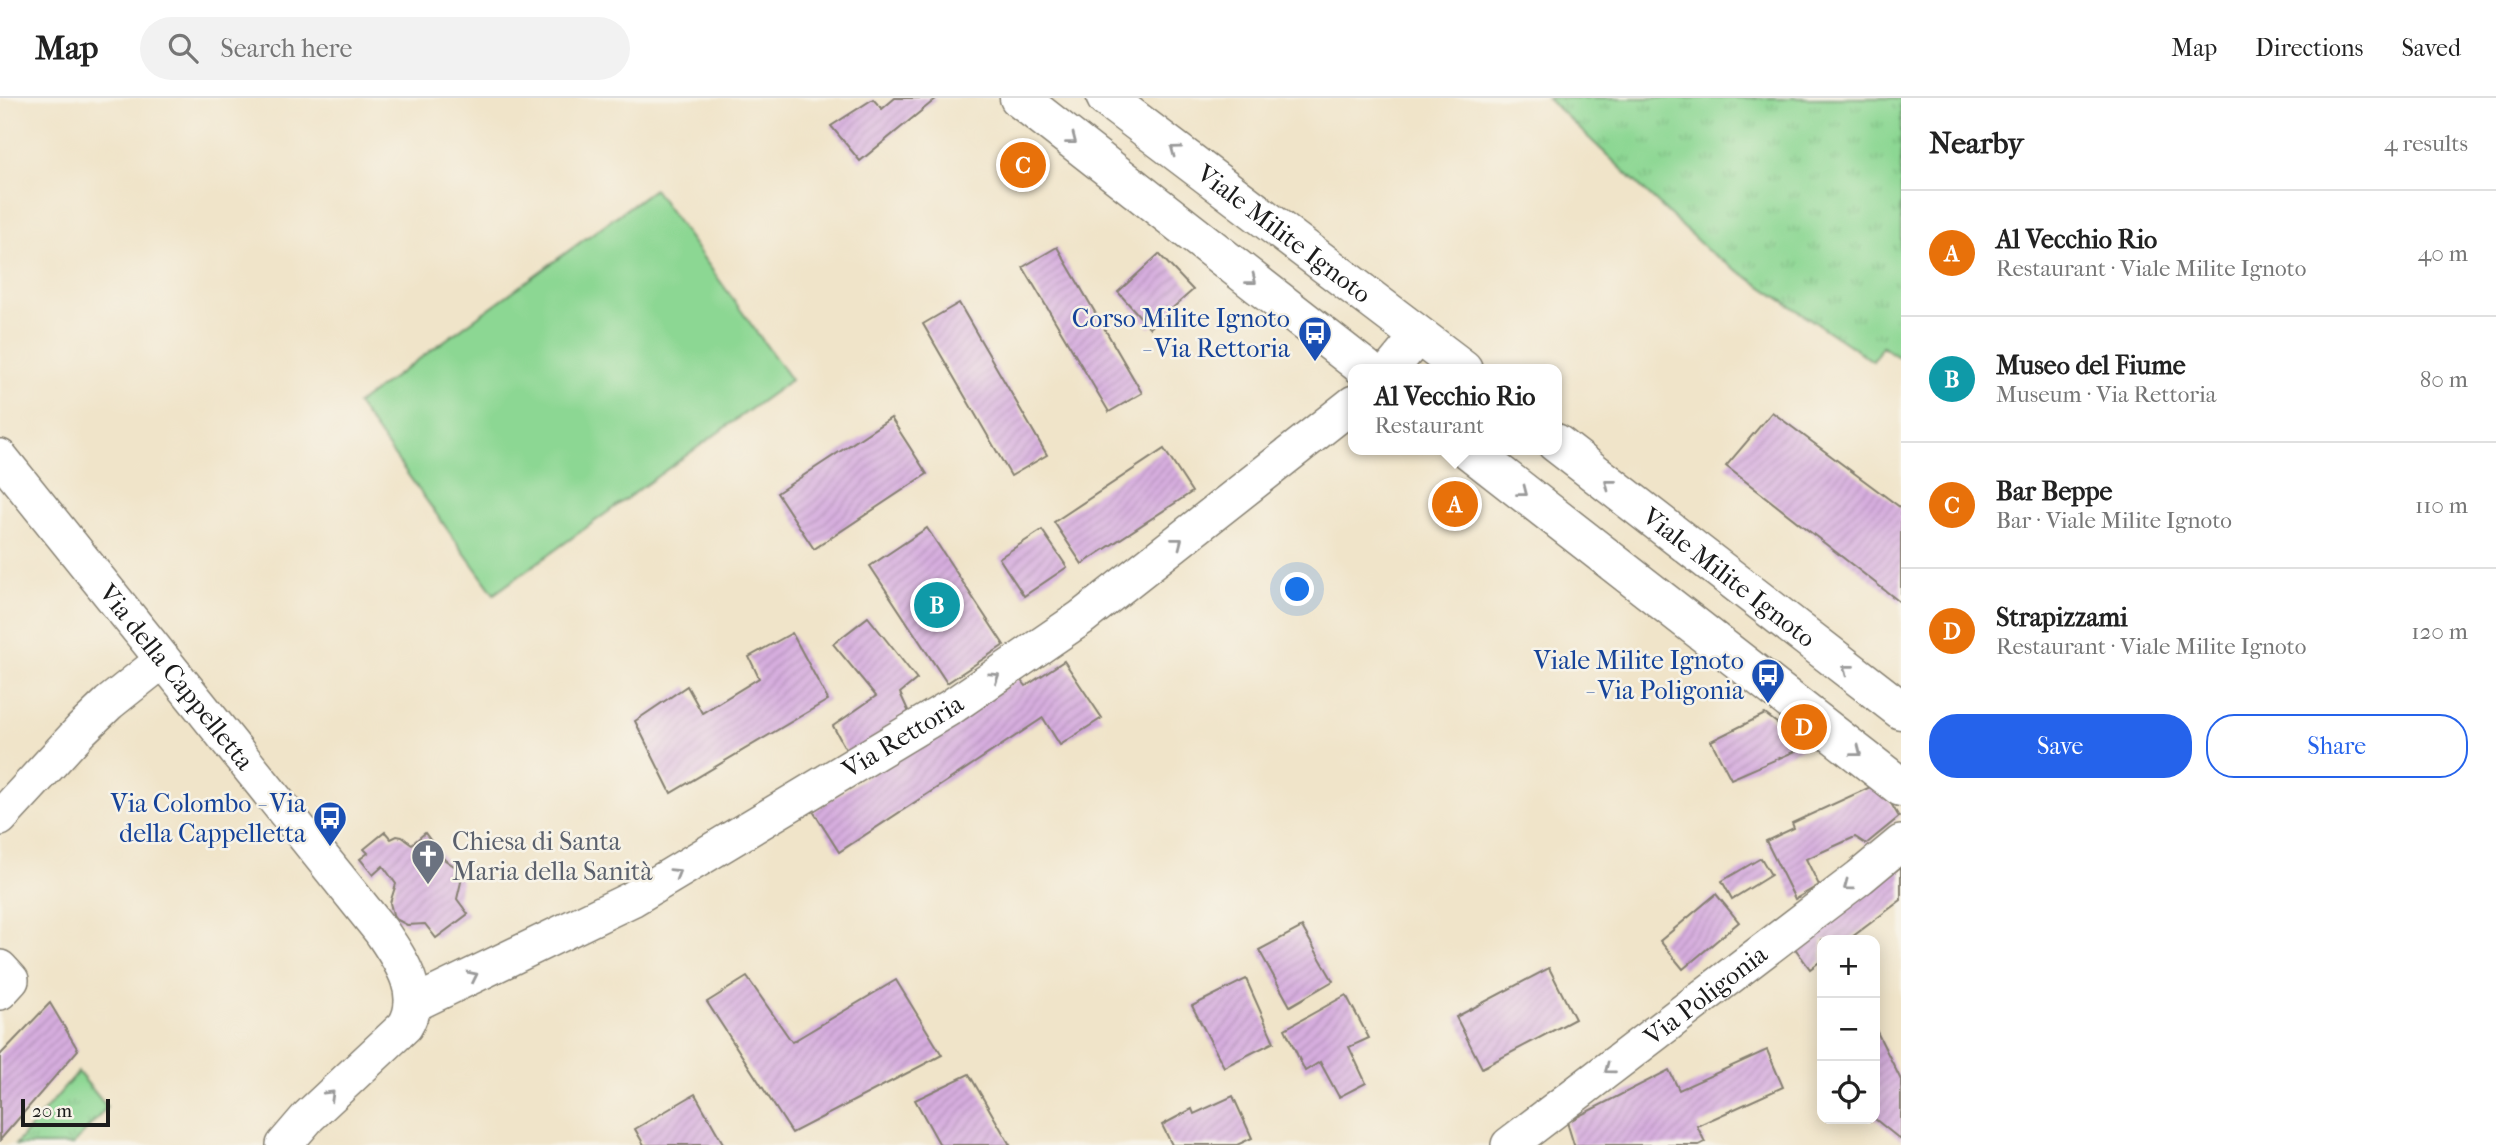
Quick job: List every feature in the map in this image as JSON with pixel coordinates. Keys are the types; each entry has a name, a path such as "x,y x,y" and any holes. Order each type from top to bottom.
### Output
{"main road":[{"path":"1019,98 1360,364"},
{"name":"Viale Milite Ignoto","path":"1106,98 1457,364"},
{"name":"Viale Milite Ignoto","path":"1562,448 1901,710"},
{"path":"1475,455 1901,787"}],"street":[{"path":"1395,364 1419,335"},
{"name":"Via Rettoria","path":"412,1005 632,899 951,707 1081,618 1348,407"},
{"name":"Via della Cappelletta","path":"0,457 381,931 406,972 412,1005"},
{"path":"0,818 81,730 163,660"},
{"name":"Via Poligonia","path":"1509,1145 1901,843"},
{"path":"0,968 11,980 0,992"},
{"path":"284,1145 307,1117 405,1026 412,1005"}],"green space":[{"path":"1547,98 1901,98 1901,359 1882,346 1873,361 1707,250"},
{"path":"654,189 791,380 494,594 357,404"},
{"path":"78,1072 107,1107 73,1145 15,1145"}],"building":[{"path":"895,98 937,98 860,161 831,126 873,99 882,109"},
{"path":"1057,247 1142,393 1109,412 1023,267"},
{"path":"1159,254 1193,290 1150,328 1118,292"},
{"path":"959,303 1047,455 1011,476 923,324"},
{"path":"1772,412 1901,508 1901,603 1726,466"},
{"path":"891,418 927,474 814,549 777,493"},
{"path":"1164,449 1192,492 1082,564 1054,522"},
{"path":"927,528 1004,645 947,683 870,566"},
{"path":"1042,530 1067,567 1024,596 999,558"},
{"path":"868,617 917,679 900,693 911,717 850,757 833,726 876,696 833,644"},
{"path":"792,633 828,700 671,793 635,721 687,686 702,713 759,678 749,657"},
{"path":"1064,661 1102,718 1060,745 1043,718 839,852 813,811 1020,678 1026,686"},
{"path":"1765,714 1807,746 1731,779 1711,741"},
{"path":"1879,783 1899,817 1866,844 1855,837 1806,859 1819,885 1795,899 1766,841 1794,828 1792,823"},
{"name":"Chiesa di Santa Maria della Sanità","path":"385,832 391,839 402,837 412,844 425,833 445,860 457,868 461,882 457,899 468,914 436,938 425,924 407,925 394,918 390,903 396,884 383,866 373,875 360,859 368,853 364,849"},
{"path":"1761,858 1771,875 1732,899 1722,881"},
{"path":"1901,867 1901,900 1855,935 1817,935 1817,964 1810,969 1794,947"},
{"path":"1716,894 1739,922 1683,969 1660,941"},
{"path":"1302,927 1333,981 1290,1006 1259,950"},
{"path":"1549,968 1575,1019 1482,1068 1456,1017"},
{"path":"747,977 792,1042 896,980 942,1055 792,1133 707,1002"},
{"path":"1246,979 1274,1042 1224,1067 1192,1006"},
{"path":"1346,995 1369,1038 1349,1047 1366,1083 1339,1097 1320,1062 1305,1071 1285,1029"},
{"path":"50,1003 78,1050 0,1140 0,1055"},
{"path":"1880,1038 1901,1080 1901,1140 1880,1123"},
{"path":"1767,1050 1783,1087 1697,1126 1705,1142 1699,1145 1574,1145 1567,1122 1669,1070 1679,1090"},
{"path":"969,1074 1010,1145 940,1145 915,1100"},
{"path":"695,1094 724,1145 644,1145 635,1129"},
{"path":"1233,1096 1252,1138 1237,1145 1172,1145 1162,1125 1192,1109 1194,1114"}],"place":[{"name":"Bar Beppe","path":"1023,165"},
{"name":"Corso Milite Ignoto - Via Rettoria","path":"1315,363"},
{"name":"Al Vecchio Rio","path":"1455,504"},
{"name":"Museo del Fiume","path":"937,605"},
{"name":"Viale Milite Ignoto - Via Poligonia","path":"1768,705"},
{"name":"Strapizzami","path":"1804,727"},
{"name":"Via Colombo - Via della Cappelletta","path":"330,848"},
{"name":"Chiesa di Santa Maria della Sanità","path":"428,886"}]}
